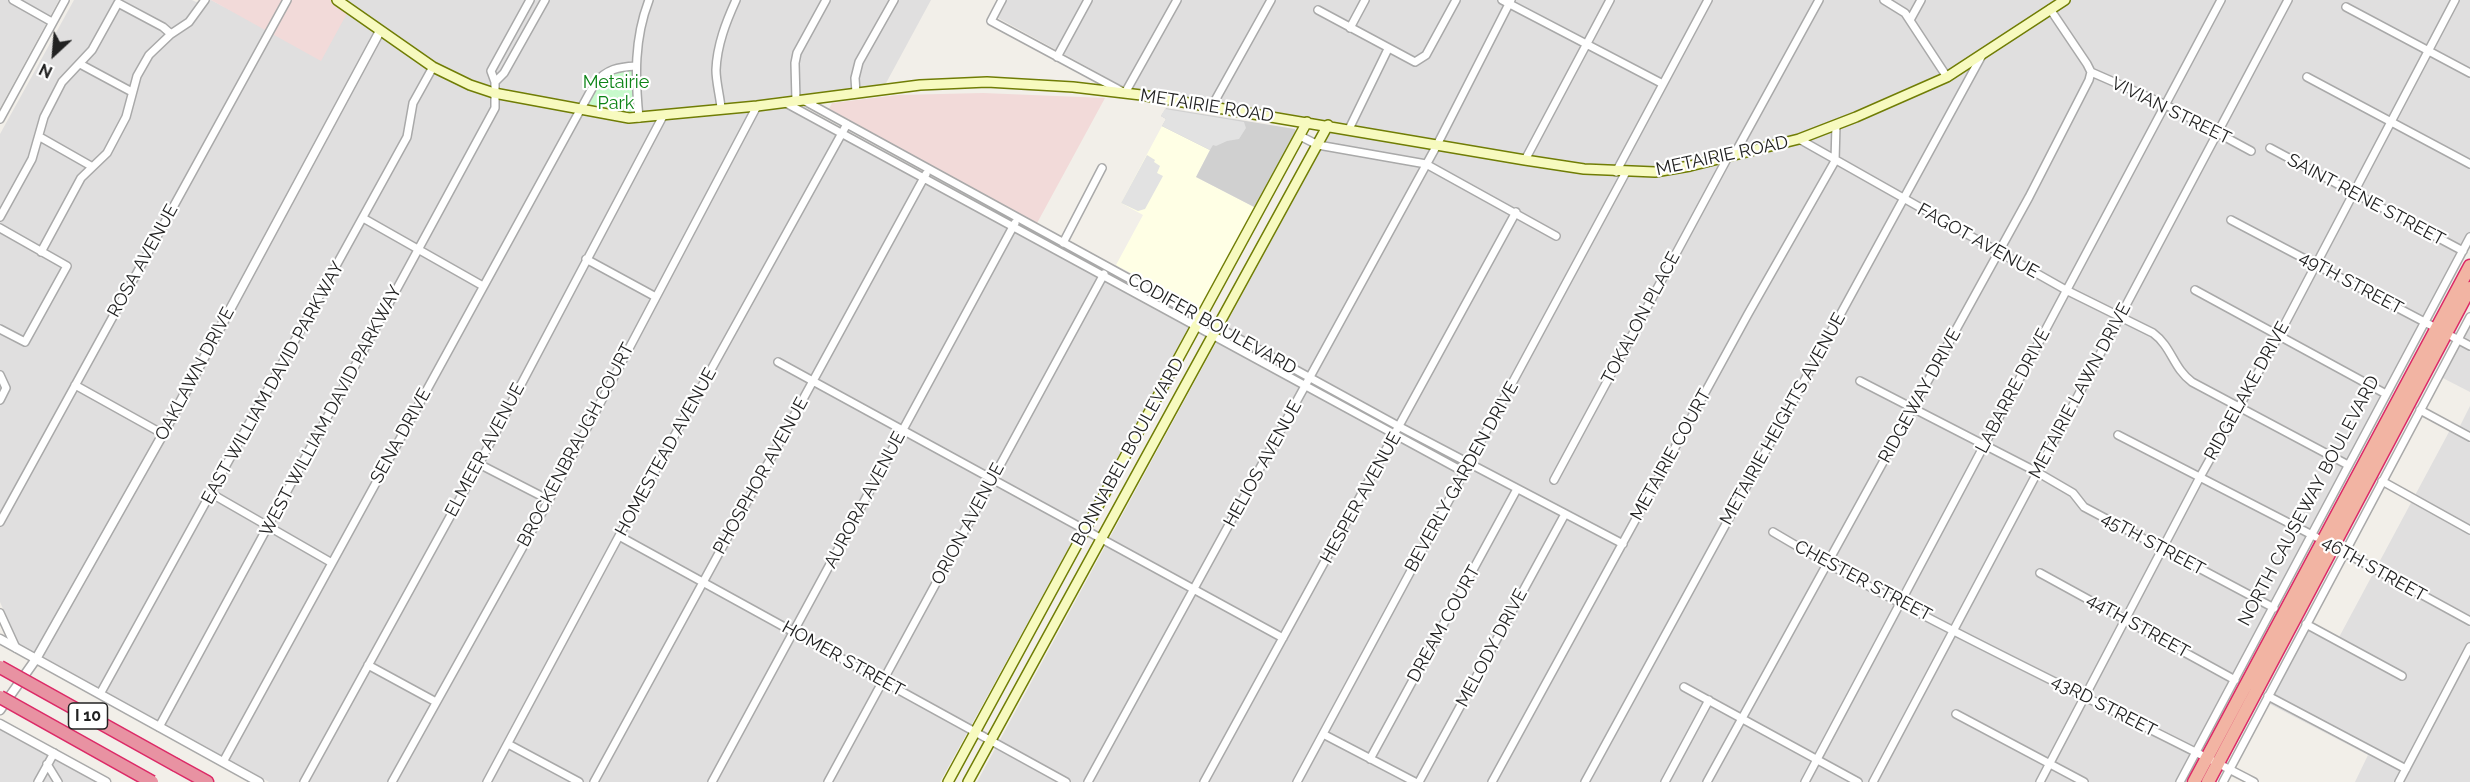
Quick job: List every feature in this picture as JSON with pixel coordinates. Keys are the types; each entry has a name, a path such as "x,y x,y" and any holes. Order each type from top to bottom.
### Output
{"highway":[{"name":"NORTH CAUSEWAY BOULEVARD","path":"2194,782 2213,761 2328,544 2436,328 2470,266"},
{"name":"NORTH CAUSEWAY BOULEVARD","path":"2436,328 2470,288"},
{"name":"I 10","path":"0,667 207,782"},
{"name":"I 10","path":"0,697 152,782"},
{"name":"NORTH CAUSEWAY BOULEVARD","path":"2208,782 2213,761"}],"main road":[{"name":"METAIRIE ROAD","path":"337,0 433,67 470,85 494,93 580,110 639,118 757,106 920,85 987,82 1125,93 1328,125 1524,160 1621,172 1655,172 1731,156 1799,139 1836,125 1947,77 1981,57 2065,0"},
{"name":"BONNABEL BOULEVARD","path":"948,782 1307,122"},
{"name":"BONNABEL BOULEVARD","path":"968,782 1328,125"}],"street":[{"path":"13,0 52,22"},
{"path":"0,119 64,0"},
{"path":"42,252 76,187 91,166 107,153 126,117 137,76 148,55 171,34 189,22 205,0"},
{"name":"ROSA AVENUE","path":"0,522 287,0"},
{"name":"WEST WILLIAM DAVID PARKWAY","path":"159,727 495,108 493,66 530,0"},
{"path":"495,82 504,74 545,0"},
{"path":"639,118 635,81 636,66 641,20 649,0"},
{"path":"721,108 716,70 725,25 736,0"},
{"path":"799,100 795,63 797,53 826,0"},
{"path":"856,93 855,78 860,62 894,0"},
{"path":"1002,0 991,21 1125,93 1177,0"},
{"path":"1057,57 1088,0"},
{"path":"1212,106 1271,0"},
{"path":"1350,28 1365,0"},
{"path":"1318,10 1410,61 1419,61 1426,55 1456,0"},
{"path":"1524,160 1610,0"},
{"name":"BEVERLY GARDEN DRIVE","path":"1297,782 1469,463 1621,172 1661,83 1708,0"},
{"name":"TOKALON PLACE","path":"1554,480 1819,0"},
{"path":"1884,0 1908,16 1947,77"},
{"path":"1908,16 1921,0"},
{"name":"LABARRE DRIVE","path":"1805,782 2221,0"},
{"name":"METAIRIE LAWN DRIVE","path":"1873,782 2288,0"},
{"name":"RIDGELAKE DRIVE","path":"2040,782 2455,0"},
{"path":"1507,1 1661,83"},
{"name":"HELIOS AVENUE","path":"1089,782 1437,145 1507,1"},
{"path":"0,217 32,159 44,117 58,91 70,73 92,50 118,3 163,27 171,34"},
{"path":"2346,7 2470,73"},
{"path":"2050,9 2091,72"},
{"name":"OAKLAWN DRIVE","path":"0,710 36,659 164,434 380,31"},
{"path":"1349,129 1388,49"},
{"name":"METAIRIE HEIGHTS AVENUE","path":"1585,782 1981,57"},
{"path":"80,64 132,92"},
{"name":"SENA DRIVE","path":"223,762 580,110 601,76 615,67 636,66"},
{"name":"EAST WILLIAM DAVID PARKWAY","path":"100,694 407,137 416,96 433,67"},
{"name":"VIVIAN STREET","path":"2091,72 2164,104 2251,151"},
{"name":"RIDGEWAY DRIVE","path":"1707,782 2044,168 2091,72"},
{"path":"2307,77 2470,164"},
{"name":"CODIFER BOULEVARD","path":"799,100 847,124 1400,427 1623,544"},
{"name":"CODIFER BOULEVARD","path":"784,102 1464,472"},
{"name":"BROCKENBRAUGH COURT","path":"392,782 549,500 654,296 757,106"},
{"name":"ELMEER AVENUE","path":"304,782 479,464 663,116"},
{"name":"HOMESTEAD AVENUE","path":"487,782 619,536 843,135 847,124"},
{"name":"METAIRIE COURT","path":"1492,782 1748,314 1835,161 1836,125"},
{"path":"1300,136 1318,145 1426,164 1556,236"},
{"path":"40,137 91,166"},
{"name":"FAGOT AVENUE","path":"1799,139 2066,290 2120,315 2160,338 2184,376 2238,406"},
{"name":"SAINT RENE STREET","path":"2270,148 2463,251"},
{"path":"1063,243 1102,168"},
{"name":"PHOSPHOR AVENUE","path":"594,782 928,169"},
{"name":"HESPER AVENUE","path":"1204,782 1516,212"},
{"path":"363,218 483,286"},
{"name":"AURORA AVENUE","path":"712,782 1018,218"},
{"name":"49TH STREET","path":"2231,220 2470,346"},
{"path":"0,228 67,266 25,342 0,329"},
{"name":"NORTH CAUSEWAY BOULEVARD","path":"2180,782 2213,761 2268,696 2306,624 2348,465 2386,394 2436,328 2470,237"},
{"path":"586,259 654,296"},
{"name":"ORION AVENUE","path":"828,782 1108,267"},
{"path":"2195,290 2386,394"},
{"name":"NORTH CAUSEWAY BOULEVARD","path":"2223,782 2213,761 2235,680 2274,608 2382,481 2470,317"},
{"path":"778,362 1283,638"},
{"path":"0,375 6,388 0,400"},
{"name":"45TH STREET","path":"1860,381 2037,472 2073,494 2084,507 2274,608"},
{"path":"75,385 164,434"},
{"path":"2238,406 2348,465"},
{"path":"2420,410 2470,437"},
{"name":"46TH STREET","path":"2118,435 2470,621"},
{"path":"479,464 549,500"},
{"path":"2382,481 2470,530"},
{"name":"DREAM COURT","path":"1370,759 1517,489"},
{"path":"212,494 332,563"},
{"name":"MELODY DRIVE","path":"1417,782 1564,514"},
{"name":"CHESTER STREET","path":"1773,532 1828,564 1954,629"},
{"name":"HOMER STREET","path":"619,536 1066,782"},
{"name":"44TH STREET","path":"2040,573 2235,680"},
{"path":"0,613 16,648"},
{"path":"2306,624 2402,676"},
{"name":"43RD STREET","path":"1954,629 2254,782"},
{"path":"0,639 259,782"},
{"path":"2399,782 2470,648"},
{"path":"368,665 436,702"},
{"path":"1684,687 1858,782"},
{"path":"2268,696 2406,769"},
{"path":"1665,782 1709,700"},
{"path":"1956,714 2084,782"},
{"path":"0,724 106,782"},
{"path":"1323,734 1417,782"},
{"path":"508,744 579,782"},
{"path":"38,782 54,753"},
{"path":"47,764 58,782"}],"shaded area":[{"path":"0,0 59,0 0,108"},
{"path":"74,0 192,0 196,2 211,0 265,28 343,0 931,0 885,85 771,98 1190,328 940,782 269,782 19,645 0,602 0,134"},
{"path":"211,0 343,0 351,6 321,61"},
{"path":"996,0 2470,0 2470,234 2181,782 977,782 1336,122 1124,87 998,18 1005,5"},
{"path":"983,93 1105,98 1036,225 831,113 829,109 832,103 898,95"},
{"path":"1166,108 1295,129 1297,134 1256,208 1196,177 1210,150 1162,126 1166,119 1161,116"},
{"path":"1165,109 1244,122 1246,128 1239,139 1213,145 1210,150 1162,126 1166,119 1161,116"},
{"path":"1162,126 1210,150 1196,177 1256,208 1201,311 1116,265 1143,215 1121,203"},
{"path":"1147,155 1160,166 1157,173 1163,176 1145,209 1138,211 1121,203"},
{"path":"2470,316 2470,392 2435,374"},
{"path":"2470,406 2470,782 2355,782 2368,755 2262,700 2302,624 2337,641 2450,430 2460,426"},
{"path":"0,728 98,782 0,782"}],"green space":[{"name":"Metairie Park","path":"636,66 639,118 581,110 596,84 607,73 624,67"}]}
